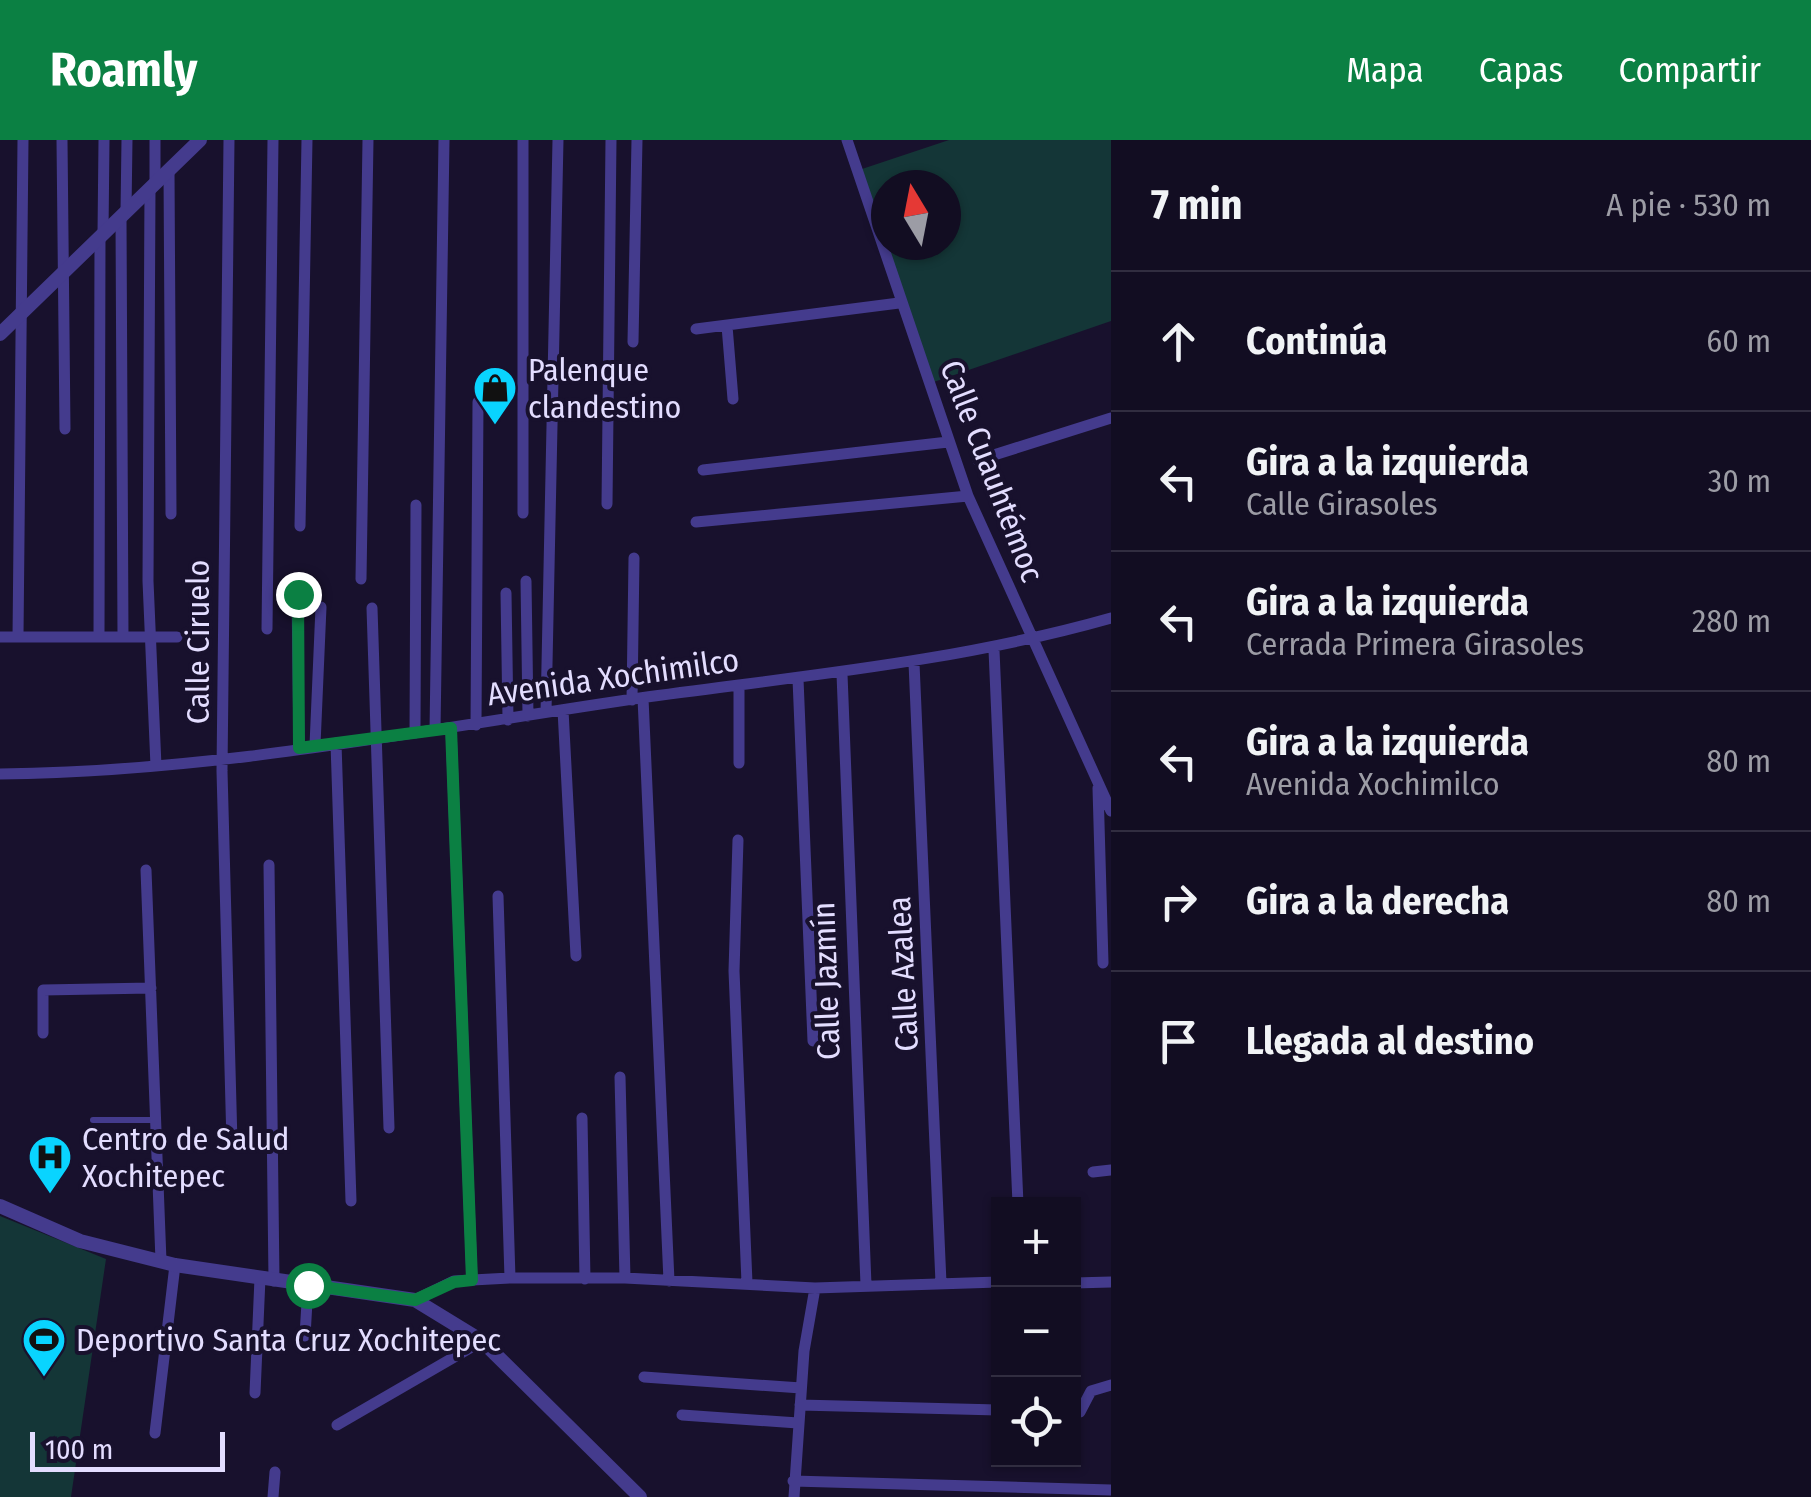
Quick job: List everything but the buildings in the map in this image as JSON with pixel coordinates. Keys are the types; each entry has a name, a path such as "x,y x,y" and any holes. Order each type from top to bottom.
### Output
{"street":[{"path":"18,637 23,140"},
{"path":"62,140 65,429"},
{"path":"100,637 104,140"},
{"path":"123,637 127,140"},
{"path":"156,140 149,637 156,766"},
{"name":"Calle Ciruelo","path":"229,140 222,771 232,1143"},
{"path":"267,629 272,140"},
{"path":"300,526 307,140"},
{"path":"361,579 368,140"},
{"path":"435,730 444,140"},
{"path":"523,140 523,513"},
{"path":"546,712 558,140"},
{"path":"606,504 611,140"},
{"path":"634,342 636,140"},
{"name":"Calle Cuauhtémoc","path":"847,140 899,304 968,496 1030,641 1111,811"},
{"path":"0,334 195,142"},
{"path":"169,170 171,514"},
{"path":"696,329 899,304"},
{"path":"727,326 733,399"},
{"path":"476,725 478,402"},
{"path":"978,460 1111,418"},
{"path":"703,470 948,442"},
{"path":"696,522 968,496"},
{"path":"416,505 416,732"},
{"path":"634,558 637,699 668,1280"},
{"path":"526,580 528,716"},
{"path":"506,593 508,720"},
{"path":"298,594 299,748"},
{"path":"315,746 321,606"},
{"path":"372,608 389,1128"},
{"name":"Avenida Xochimilco","path":"0,774 156,766 842,674 994,650 1111,618"},
{"path":"0,637 178,637"},
{"path":"994,650 1018,1197"},
{"name":"Calle Azalea","path":"914,662 942,1283"},
{"name":"Calle Jazmín","path":"842,674 866,1286"},
{"path":"798,679 813,1042"},
{"path":"739,687 739,763"},
{"path":"563,710 576,956"},
{"path":"451,728 472,1280"},
{"path":"336,743 351,1201"},
{"path":"1098,784 1103,963"},
{"path":"738,840 734,972 747,1283"},
{"path":"256,1393 267,1279 269,866"},
{"path":"146,870 156,1120 168,1263 155,1433"},
{"path":"498,896 510,1278"},
{"path":"43,1033 43,990 151,988"},
{"path":"620,1077 625,1278"},
{"path":"582,1118 585,1279"},
{"path":"1093,1172 1111,1170"},
{"path":"0,1206 80,1241 168,1263 415,1300 482,1342 640,1497"},
{"path":"415,1300 454,1282 510,1278 625,1278 815,1288 991,1282"},
{"path":"1081,1283 1111,1282"},
{"path":"305,1336 308,1285"},
{"path":"794,1497 800,1388 815,1288"},
{"path":"337,1425 482,1342"},
{"path":"644,1377 800,1388"},
{"path":"1081,1410 1091,1391 1111,1385"},
{"path":"800,1405 991,1410"},
{"path":"682,1415 798,1423"},
{"path":"274,1497 276,1472"},
{"path":"793,1481 1111,1490"}],"lane":[{"path":"93,1120 156,1120"}],"green space":[{"path":"949,140 1111,140 1111,321 928,384 888,260 961,260 961,170 871,170 871,207 859,170"},
{"name":"Deportivo Santa Cruz Xochitepec","path":"0,1216 106,1259 71,1497 0,1497"}],"place":[{"name":"Palenque clandestino","path":"495,426"},
{"name":"Centro de Salud Xochitepec","path":"50,1195"},
{"name":"Deportivo Santa Cruz Xochitepec","path":"44,1378"}],"route":[{"path":"298,594 299,748 451,728 472,1280 454,1282 415,1300 308,1285"}]}
